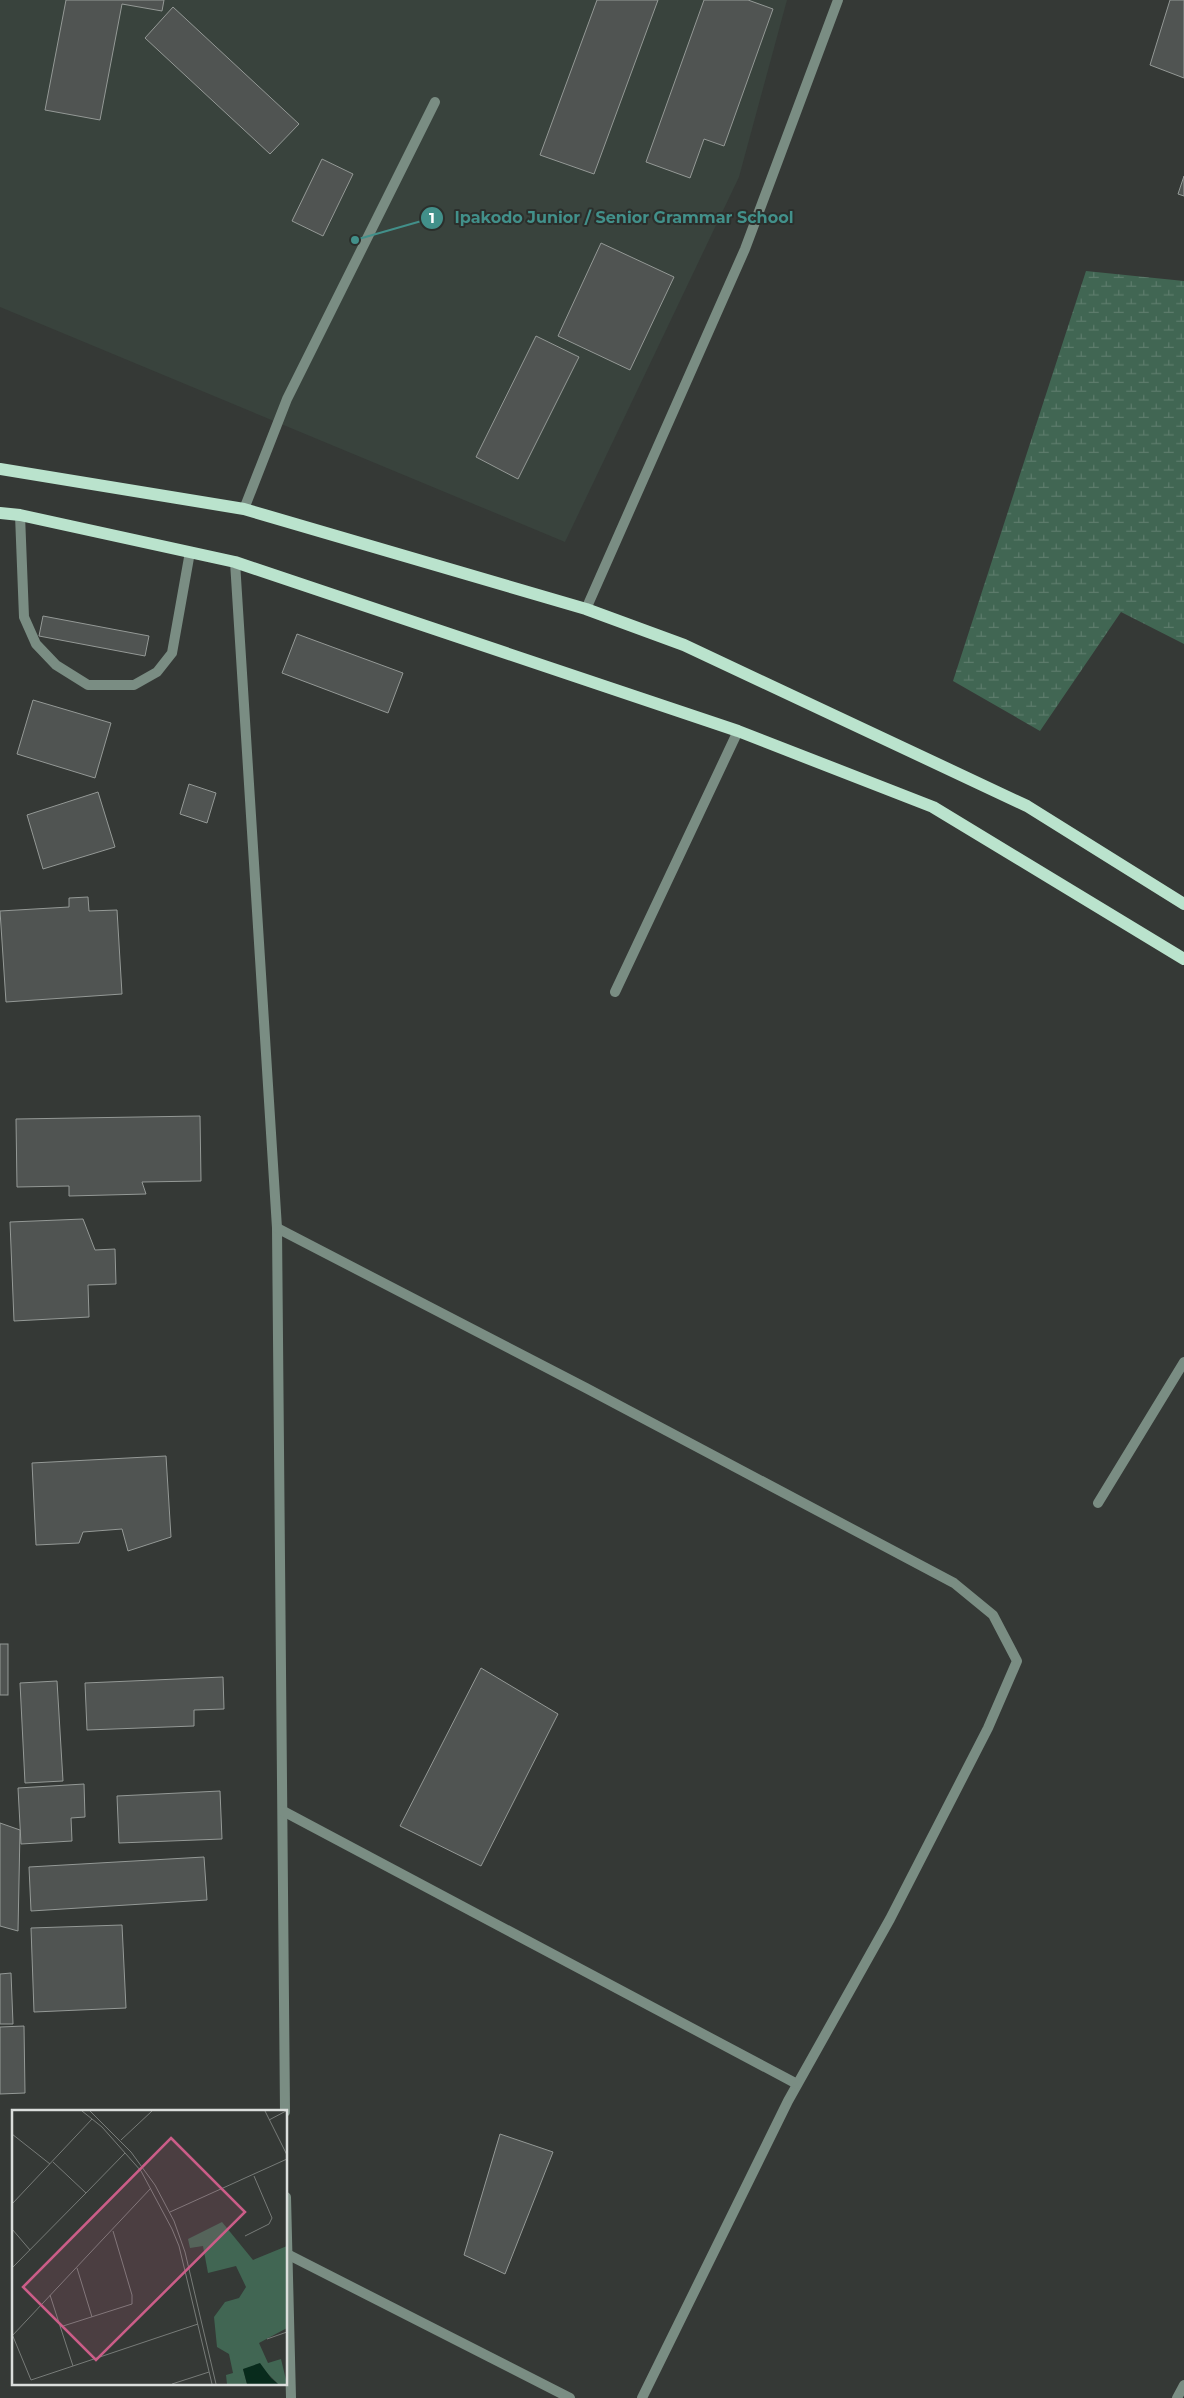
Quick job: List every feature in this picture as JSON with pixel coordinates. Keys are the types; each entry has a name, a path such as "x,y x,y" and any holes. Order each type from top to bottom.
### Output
{"main road":[{"path":"0,469 244,509 586,609 684,645 1027,806 1184,904"},
{"path":"0,513 20,515 235,562 738,731 933,807 1184,959"}],"street":[{"path":"586,609 745,249 838,0"},
{"path":"244,509 287,399 435,102"},
{"path":"20,515 24,617 36,644 56,666 88,685 134,685 158,672 172,653 190,552"},
{"path":"235,562 277,1228 286,2110"},
{"path":"615,992 738,731"},
{"path":"277,1228 577,1383 954,1583 993,1615 1017,1661 988,1728 894,1910 796,2084 642,2398"},
{"path":"1098,1503 1184,1362"},
{"path":"283,1811 796,2084"},
{"path":"288,2255 570,2398"},
{"path":"288,2283 292,2398"},
{"path":"1177,2398 1184,2386"}],"shaded area":[{"path":"0,0 787,0 739,177 565,542 0,307"}],"green space":[{"path":"1086,271 1184,281 1184,644 1121,612 1040,731 953,681"}],"building":[{"path":"66,0 164,0 162,11 122,4 100,120 45,110"},
{"path":"597,0 658,0 594,174 540,155"},
{"path":"704,0 748,0 773,9 724,146 704,139 690,178 646,162"},
{"path":"1170,0 1184,0 1184,78 1150,65"},
{"path":"173,7 299,124 270,154 145,38"},
{"path":"322,159 353,174 323,236 292,221"},
{"path":"1184,176 1184,196 1178,194"},
{"path":"601,243 674,277 630,370 558,336"},
{"path":"536,336 579,357 518,479 476,457"},
{"path":"43,616 149,636 145,656 39,636"},
{"path":"297,634 403,673 388,713 282,673"},
{"path":"33,700 111,723 95,778 17,754"},
{"path":"189,784 216,793 207,823 180,814"},
{"path":"98,792 115,847 43,869 27,815"},
{"path":"88,897 89,911 117,910 122,994 6,1002 0,911 69,907 69,898"},
{"path":"200,1116 201,1181 142,1182 146,1194 69,1196 69,1186 17,1187 16,1119"},
{"path":"83,1219 95,1250 115,1249 116,1284 88,1285 89,1317 14,1321 10,1222"},
{"path":"166,1456 171,1537 128,1551 122,1529 83,1532 79,1543 36,1545 32,1463"},
{"path":"0,1644 8,1644 8,1695 0,1695"},
{"path":"481,1668 558,1714 481,1866 400,1826"},
{"path":"223,1677 224,1709 194,1710 194,1726 87,1730 85,1683"},
{"path":"57,1681 63,1781 25,1783 20,1683"},
{"path":"84,1784 85,1817 71,1818 72,1841 21,1844 18,1788"},
{"path":"220,1791 222,1839 119,1843 117,1796"},
{"path":"0,1823 20,1830 18,1931 0,1926"},
{"path":"204,1857 207,1900 31,1911 29,1867"},
{"path":"122,1925 126,2008 34,2012 31,1928"},
{"path":"11,1973 13,2024 0,2024 0,1974"},
{"path":"24,2026 25,2093 0,2094 0,2027"},
{"path":"500,2134 553,2152 505,2274 464,2255"}],"place":[{"name":"Ipakodo Junior / Senior Grammar School","path":"355,240"}]}
